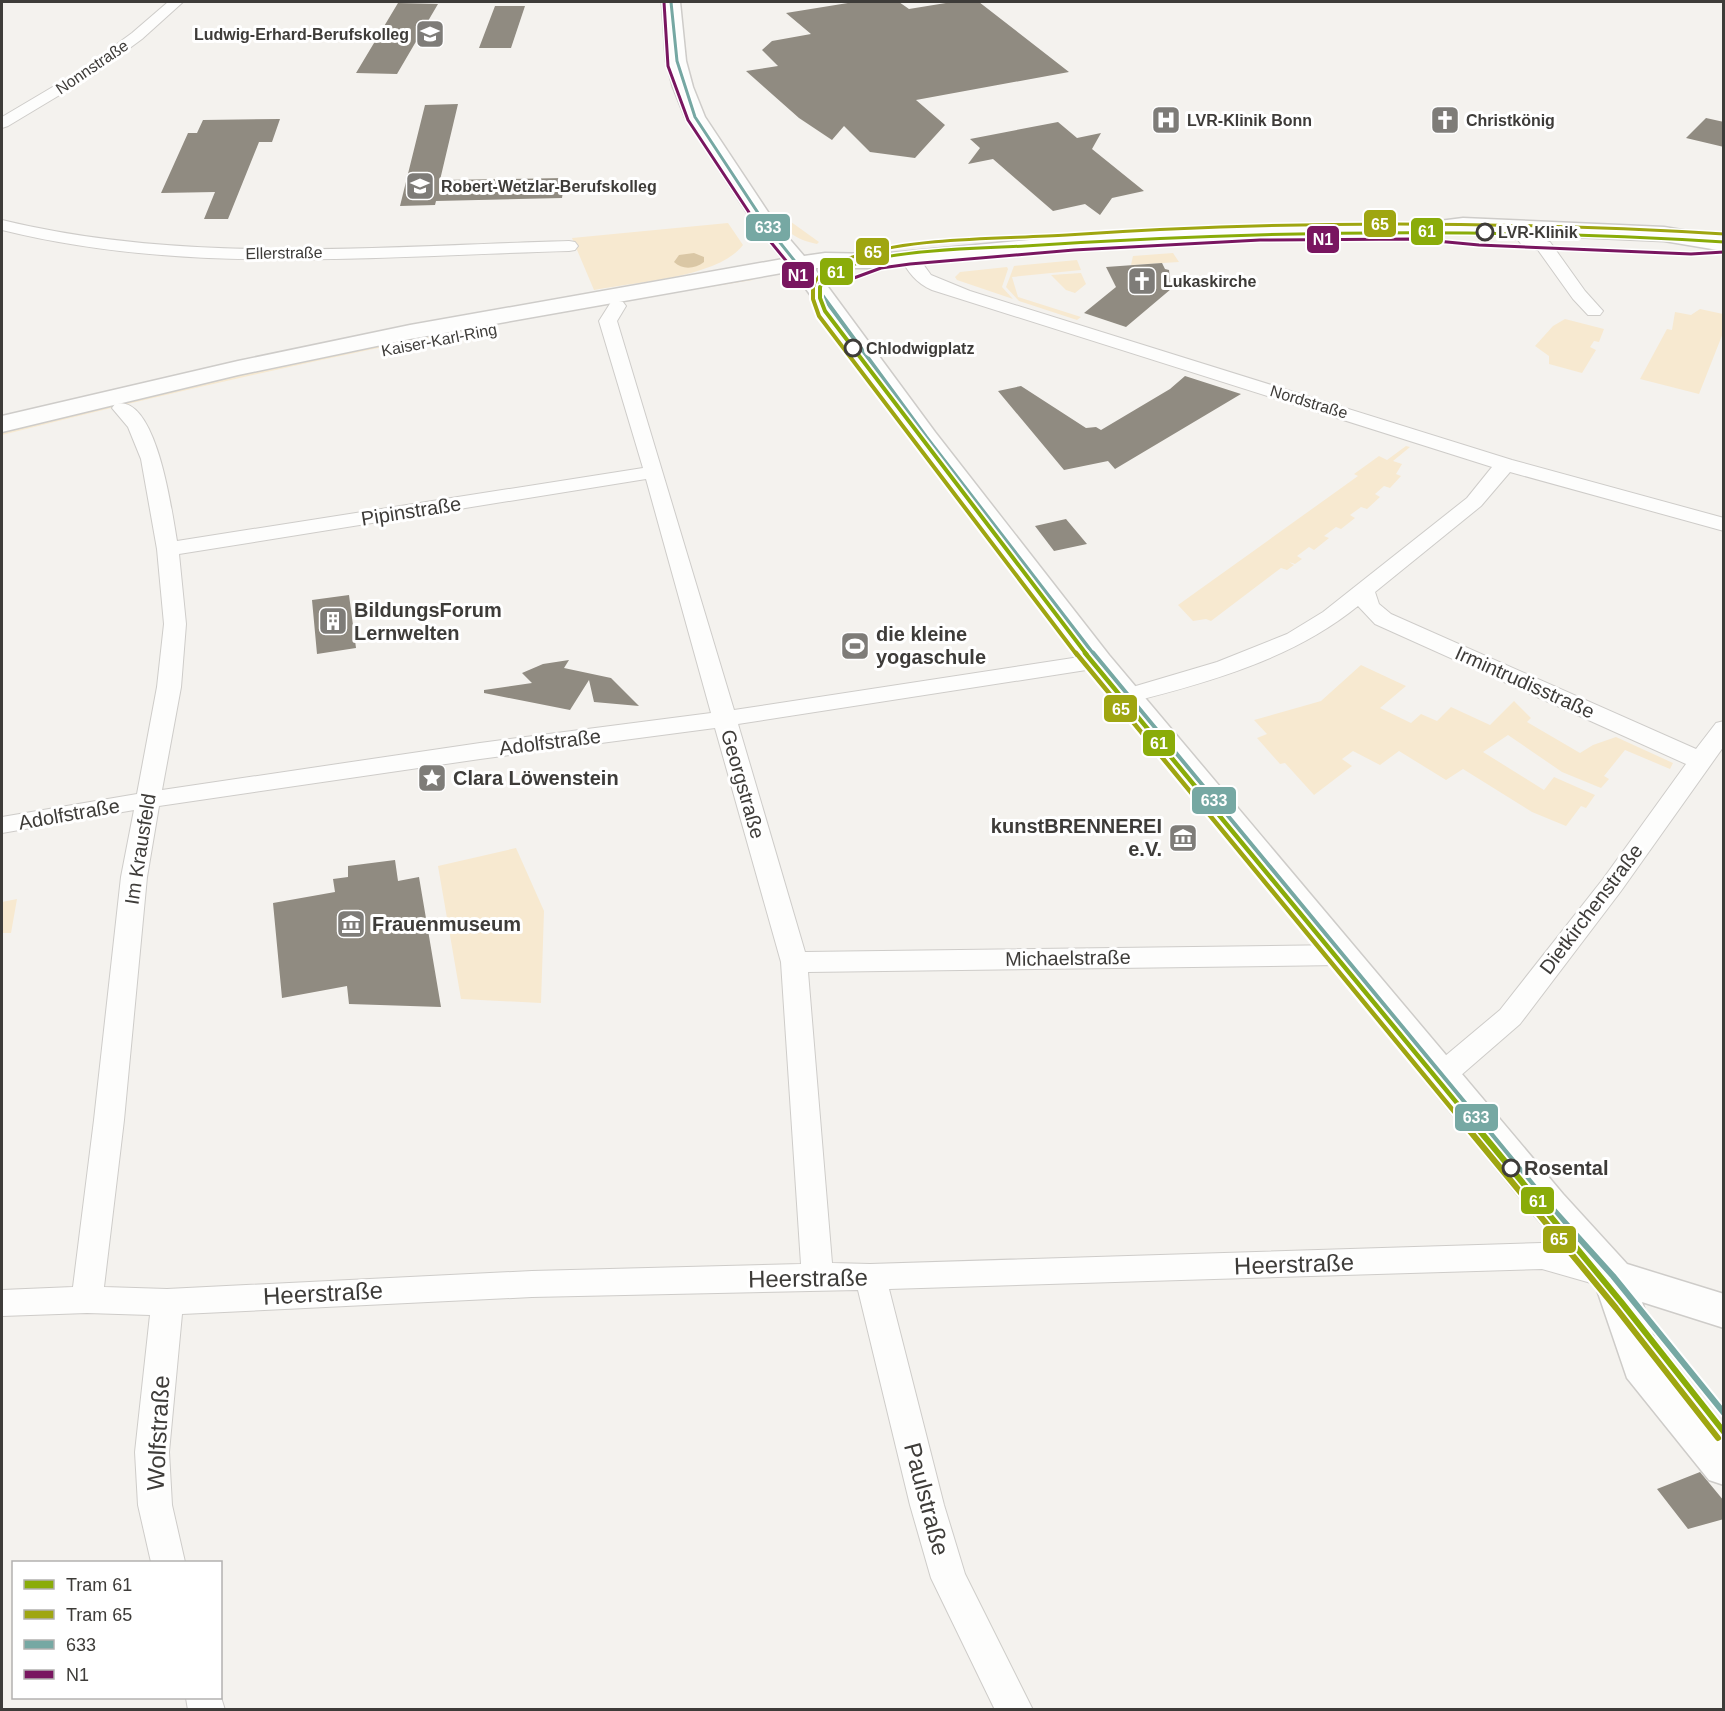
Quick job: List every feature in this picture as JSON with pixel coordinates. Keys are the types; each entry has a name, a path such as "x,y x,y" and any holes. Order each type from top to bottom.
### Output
{"main road":[{"path":"671,2 675,65 695,117 770,229 948,466 1127,696 1549,1205 1628,1281 1724,1311"},
{"name":"Kaiser-Karl-Ring","path":"2,424 238,368 410,332 802,269 825,260 879,261 1211,235 1415,231 1463,225 1664,234 1722,244"},
{"path":"770,229 797,241 879,261"},
{"path":"770,229 764,249 740,279 824,300"},
{"name":"Kaiser-Karl-Ring","path":"1415,231 1479,238 1691,247 1722,244"},
{"name":"Kaiser-Karl-Ring","path":"2,437 405,345 617,306 740,279 775,282 802,269 842,275 879,261"},
{"path":"1628,1281 1642,1365 1724,1466"}],"street":[{"name":"Nonnstraße","path":"2,123 42,101 106,59 176,2"},
{"name":"Ellerstraße","path":"2,225 78,243 166,253 315,253 569,246"},
{"path":"1527,240 1544,246 1579,295 1594,311"},
{"name":"Nordstraße","path":"909,257 918,275 928,282 964,295 1505,464 1724,525"},
{"name":"Georgstraße","path":"617,306 608,321 654,472 794,962 817,1276"},
{"name":"Im Krausfeld","path":"87,1300 134,878 169,687 175,624 168,549 151,459 137,425 122,408"},
{"path":"1127,696 1225,667 1294,639 1331,616 1364,591 1474,502 1505,464"},
{"name":"Pipinstraße","path":"168,549 654,472"},
{"name":"Irmintrudisstraße","path":"1364,591 1369,607 1383,619 1699,760"},
{"name":"Adolfstraße","path":"2,825 147,800 480,751 724,719 1099,661"},
{"name":"Dietkirchenstraße","path":"1442,1075 1510,1017 1612,885 1724,728"},
{"name":"Michaelstraße","path":"794,962 1341,955"},
{"name":"Heerstraße","path":"2,1303 87,1300 167,1302 343,1292 817,1276 870,1277 1542,1256 1628,1281"},
{"name":"Paulstraße","path":"870,1277 927,1505 949,1578 1015,1710"},
{"name":"Wolfstraße","path":"167,1302 152,1452 154,1505 168,1561"}],"shaded area":[{"path":"774,214 780,214 819,242 817,244 797,237 787,230"},
{"path":"728,223 743,245 731,256 715,265 674,277 594,290 572,238"},
{"path":"694,253 704,257 704,262 689,268 674,262 679,255"},
{"path":"1173,253 1179,262 1131,265 1133,256"},
{"path":"1077,260 1081,270 1012,277 1018,297 1081,317 1077,320 1019,301 1006,287 1014,266"},
{"path":"1007,267 1002,287 1013,299 957,280 955,277 960,272"},
{"path":"1081,273 1086,284 1075,293 1066,290 1051,275"},
{"path":"751,277 753,280 658,295 375,348 2,435 2,428 307,356"},
{"path":"1700,309 1723,314 1723,333 1699,394 1640,379 1667,329 1672,330 1675,312 1691,315"},
{"path":"1565,319 1604,329 1599,342 1594,341 1590,347 1596,350 1582,373 1549,364 1549,356 1535,346 1553,326"},
{"path":"1406,446 1410,447 1393,461 1402,464 1396,474 1401,476 1390,488 1384,486 1375,494 1380,497 1367,509 1361,507 1350,515 1355,518 1341,529 1336,527 1324,536 1329,538 1314,550 1309,547 1297,556 1302,559 1295,564 1289,562 1294,565 1287,570 1281,568 1211,621 1206,619 1193,621 1178,605 1358,476 1354,474 1379,456 1387,460"},
{"path":"1361,665 1406,686 1380,708 1411,723 1421,714 1437,721 1451,707 1490,725 1514,701 1531,718 1527,722 1580,753 1593,745 1616,737 1673,763 1670,769 1625,750 1604,776 1609,779 1601,788 1562,772 1508,735 1483,752 1544,790 1554,777 1595,795 1586,808 1581,806 1566,826 1532,812 1463,769 1446,780 1399,751 1380,765 1353,751 1342,759 1352,766 1314,795 1285,763 1280,764 1257,738 1267,734 1254,720 1321,701"},
{"path":"516,848 544,911 541,1003 461,999 438,866"},
{"path":"17,899 11,933 2,933 2,902"}],"building":[{"path":"854,2 899,2 909,9 952,2 979,2 1069,72 916,100 945,125 915,158 870,152 844,126 832,140 799,118 746,71 778,66 762,50 772,41 811,34 786,13"},
{"path":"398,3 438,4 397,74 356,73"},
{"path":"495,6 525,6 511,48 479,48"},
{"path":"458,104 440,180 565,178 562,198 436,201 435,205 400,206 425,105"},
{"path":"1706,118 1724,122 1724,147 1686,138"},
{"path":"280,119 272,142 259,142 228,219 204,219 215,192 161,193 188,133 197,133 203,120"},
{"path":"1058,122 1077,138 1101,133 1092,149 1144,191 1112,198 1100,215 1085,204 1053,211 993,159 968,164 980,148 970,139"},
{"path":"1162,263 1165,269 1169,270 1171,289 1126,327 1084,313 1116,287 1106,267"},
{"path":"1185,376 1241,394 1115,469 1108,461 1064,470 998,391 1021,386 1086,428 1096,427 1101,430 1170,389"},
{"path":"1066,519 1087,544 1054,551 1035,526"},
{"name":"BildungsForum Lernwelten","path":"349,595 356,648 317,654 312,600"},
{"path":"569,660 564,668 611,678 639,706 594,702 589,680 570,710 484,693 484,690 532,683 522,673 543,664"},
{"name":"Frauenmuseum","path":"395,860 398,881 419,877 441,1007 349,1004 347,986 282,998 273,903 335,892 333,879 348,877 348,866"},
{"path":"1700,1472 1724,1501 1724,1519 1688,1529 1657,1489"}],"tram line":[{"name":"65","path":"1718,1438 1616,1308 1086,667 819,316 812,293 817,277 838,262 884,249 938,243 1277,225 1455,224 1724,234"},
{"name":"61","path":"1724,242 1455,231 1186,236 888,256 843,268 827,277 820,289 825,311 1092,662 1622,1303 1724,1432"}],"transit line":[{"name":"N1","path":"664,2 668,66 688,120 760,229 806,285 843,282 881,268 910,264 1074,250 1260,240 1415,239 1479,245 1691,254 1724,252"},
{"name":"633","path":"671,2 677,61 689,103 695,117 766,225 799,264 926,437 1099,661 1549,1205 1613,1276 1724,1413"}],"place":[{"name":"Ludwig-Erhard-Berufskolleg","path":"430,34"},
{"name":"LVR-Klinik Bonn","path":"1166,120"},
{"name":"Christkönig","path":"1445,120"},
{"name":"Robert-Wetzlar-Berufskolleg","path":"420,186"},
{"name":"LVR-Klinik","path":"1485,232"},
{"name":"Lukaskirche","path":"1142,281"},
{"name":"Chlodwigplatz","path":"853,348"},
{"name":"BildungsForum Lernwelten","path":"333,621"},
{"name":"die kleine yogaschule","path":"855,646"},
{"name":"Clara Löwenstein","path":"432,778"},
{"name":"kunstBRENNEREI e.V.","path":"1183,838"},
{"name":"Frauenmuseum","path":"351,924"},
{"name":"Rosental","path":"1511,1168"}]}
